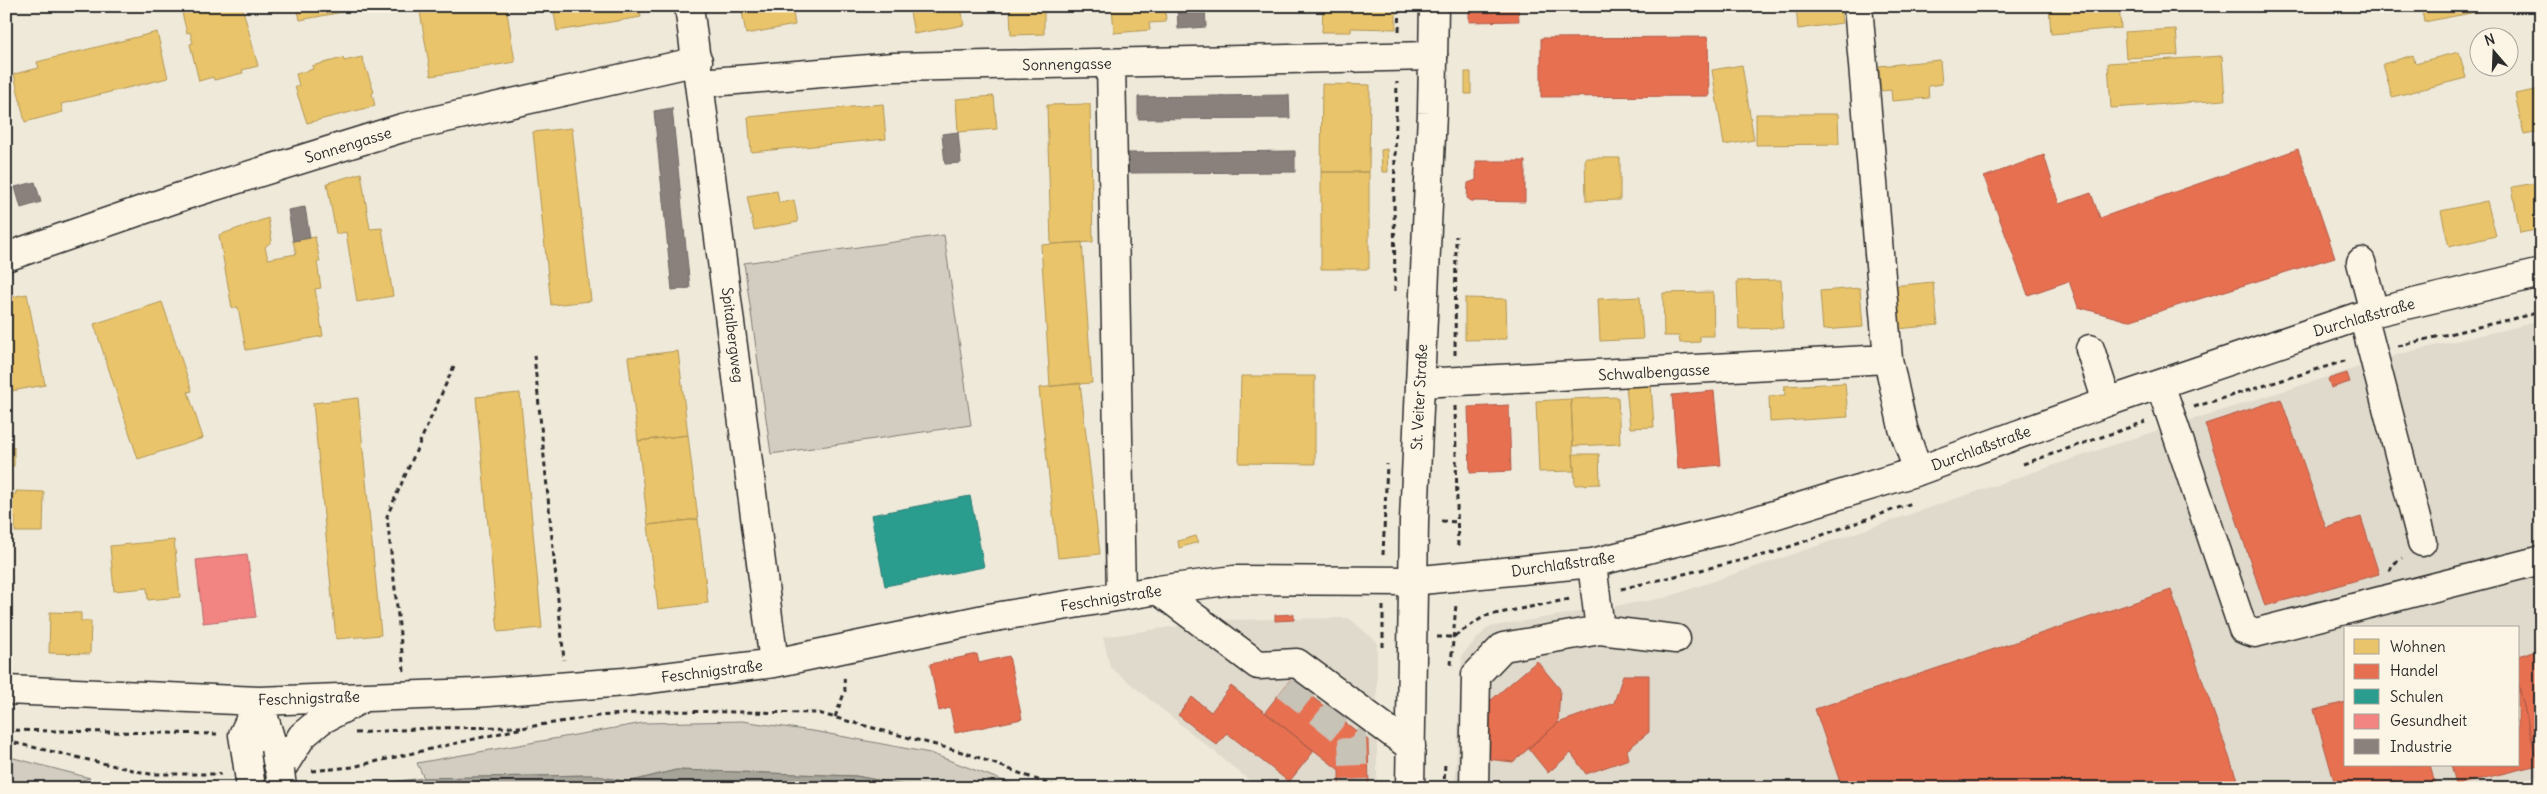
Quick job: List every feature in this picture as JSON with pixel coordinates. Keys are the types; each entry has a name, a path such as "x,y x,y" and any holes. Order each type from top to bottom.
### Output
{"street":[{"name":"Spitalbergweg","path":"689,6 774,663"},
{"name":"St. Veiter Straße","path":"1410,788 1412,581 1434,6"},
{"path":"1858,6 1888,359 1904,428 1918,471"},
{"name":"Sonnengasse","path":"6,257 183,196 402,128 699,72 1433,56"},
{"path":"1111,63 1121,596"},
{"path":"2362,262 2368,314 2422,542"},
{"name":"Durchlaßstraße","path":"1412,581 1458,578 1592,563 1728,529 1918,471 2106,402 2368,314 2541,273"},
{"path":"2090,349 2106,402"},
{"name":"Schwalbengasse","path":"1420,383 1888,359"},
{"path":"2160,384 2244,629 2255,634 2541,560"},
{"path":"1592,563 1600,630"},
{"name":"Feschnigstraße","path":"6,690 258,701 475,693 625,682 774,663 989,618 1158,590 1234,580 1412,581"},
{"path":"1158,590 1286,685"},
{"path":"1474,788 1476,675 1503,647 1600,630 1676,639"},
{"path":"1258,665 1297,663 1410,748"},
{"path":"288,777 302,736 321,720 366,696"},
{"path":"251,788 243,735 258,701"},
{"path":"258,701 288,777"}],"path":[{"path":"1456,228 1455,382 1458,578"},
{"path":"534,355 567,686"},
{"path":"406,695 387,516 454,366"},
{"path":"835,717 845,690 841,649"},
{"path":"288,777 402,757 527,727 598,716 661,711 818,713 970,754 1059,788"},
{"path":"351,734 430,728 527,727"},
{"path":"6,730 211,734"},
{"path":"6,741 150,774 227,774"}],"shaded area":[{"path":"944,235 971,425 771,454 744,263"},
{"path":"2541,321 2541,775 2490,788 1455,788 1462,655 1488,627 1664,598 2128,440 2400,354"},
{"path":"1349,618 1377,642 1377,788 1259,788 1110,667 1103,637 1219,620"},
{"path":"742,721 819,732 930,753 1022,788 919,788 856,776 676,770 628,782 592,775 424,778 417,763 643,723"},
{"path":"6,756 90,778 50,788 6,788"},
{"path":"676,770 856,776 919,788 290,788 382,783 424,778 592,775 628,782"}],"building: Wohnen":[{"path":"200,6 242,6 258,66 242,70 243,73 214,80 213,77 199,81 190,44 193,43 190,32 187,33 182,13 200,8"},
{"path":"297,6 364,6 364,8 300,20"},
{"path":"419,6 506,6 515,62 431,76"},
{"path":"553,6 639,6 641,17 557,31"},
{"path":"741,6 792,6 795,25 746,34"},
{"path":"909,6 961,6 964,25 914,34"},
{"path":"1010,6 1044,6 1044,34 1011,35"},
{"path":"1112,6 1165,6 1166,22 1149,23 1150,30 1114,33"},
{"path":"1323,6 1393,6 1393,12 1396,12 1396,29 1351,28 1351,32 1322,32"},
{"path":"1796,6 1840,6 1842,23 1798,29"},
{"path":"2049,6 2119,6 2121,28 2051,34"},
{"path":"2421,6 2502,6 2502,7 2424,22"},
{"path":"2176,29 2178,55 2126,58 2124,32"},
{"path":"157,32 168,78 61,104 63,112 25,122 14,74 39,68 37,62"},
{"path":"2459,52 2466,78 2392,97 2383,64 2413,55 2415,63"},
{"path":"2222,56 2225,100 2111,108 2108,63"},
{"path":"362,57 374,92 372,93 375,106 307,123 295,87 299,86 296,74 313,69 312,66 343,58 344,61"},
{"path":"1940,60 1942,84 1928,86 1929,98 1892,101 1891,90 1881,91 1879,66"},
{"path":"1742,65 1754,140 1724,145 1712,70"},
{"path":"1465,72 1471,72 1471,94 1465,94"},
{"path":"1322,84 1370,85 1369,172 1321,172"},
{"path":"2541,89 2541,132 2524,135 2515,94"},
{"path":"994,96 997,129 958,132 956,99"},
{"path":"883,104 886,139 751,152 748,117"},
{"path":"1090,104 1093,242 1051,244 1047,105"},
{"path":"1756,114 1838,114 1839,144 1756,145"},
{"path":"572,128 591,301 551,305 533,132"},
{"path":"1387,149 1388,172 1382,172 1381,150"},
{"path":"1585,158 1620,158 1620,200 1586,201"},
{"path":"1321,172 1369,172 1369,269 1321,269"},
{"path":"361,173 370,229 382,228 393,296 357,302 346,232 336,234 327,183"},
{"path":"2541,182 2541,229 2520,233 2512,187"},
{"path":"777,191 779,203 794,200 798,222 754,230 747,196"},
{"path":"2487,201 2496,236 2449,247 2441,211"},
{"path":"268,218 272,241 265,247 268,259 296,254 293,241 315,237 320,262 317,262 321,288 315,289 323,336 246,350 238,307 232,308 219,235"},
{"path":"1082,242 1092,383 1050,386 1041,245"},
{"path":"1781,280 1783,328 1739,329 1737,281"},
{"path":"1933,282 1938,325 1897,329 1892,286"},
{"path":"1860,288 1863,327 1823,330 1820,291"},
{"path":"1713,292 1714,336 1700,336 1700,342 1680,343 1679,336 1664,336 1663,293"},
{"path":"27,294 45,385 6,392 6,298"},
{"path":"1640,297 1643,339 1600,341 1598,299"},
{"path":"1465,298 1506,299 1507,339 1465,340"},
{"path":"162,302 192,391 188,392 203,438 138,459 94,324"},
{"path":"678,351 688,435 638,441 628,357"},
{"path":"1241,376 1315,376 1315,464 1239,463"},
{"path":"1080,383 1100,554 1058,558 1039,388"},
{"path":"1845,383 1848,417 1770,422 1769,396 1785,395 1784,386"},
{"path":"1651,384 1654,427 1630,428 1626,386"},
{"path":"520,393 542,628 498,632 476,397"},
{"path":"1618,397 1620,444 1573,446 1571,399"},
{"path":"358,398 381,635 336,639 313,403"},
{"path":"1571,399 1574,471 1539,472 1536,401"},
{"path":"6,431 8,447 14,447 14,466 7,466 7,476"},
{"path":"688,435 698,519 648,525 638,441"},
{"path":"1573,454 1599,454 1600,484 1575,485"},
{"path":"16,491 44,492 43,532 15,532 15,517 6,517 6,494 16,494"},
{"path":"698,519 708,603 658,609 648,525"},
{"path":"1196,536 1198,542 1179,548 1178,541"},
{"path":"174,540 180,597 148,600 147,588 114,591 110,546"},
{"path":"6,610 8,610 7,651 6,651"},
{"path":"50,612 81,613 81,621 91,621 90,654 49,653"}],"building: Handel":[{"path":"1469,6 1518,6 1519,21 1469,22"},
{"path":"1708,37 1709,96 1541,97 1541,38"},
{"path":"2298,149 2335,257 2128,321 2078,307 2069,281 2028,295 1984,177 2044,155 2059,204 2091,193 2100,218"},
{"path":"1476,161 1525,161 1525,202 1471,201 1467,198 1468,183 1476,180"},
{"path":"2536,330 2541,330 2541,389 2537,389"},
{"path":"2347,373 2350,382 2331,388 2328,379"},
{"path":"1714,391 1721,465 1678,469 1672,395"},
{"path":"2281,399 2326,528 2361,517 2379,574 2265,606 2205,424"},
{"path":"1509,405 1511,471 1470,473 1468,407"},
{"path":"2171,590 2240,788 1842,788 1815,709"},
{"path":"1294,614 1294,620 1275,621 1275,615"},
{"path":"2541,650 2541,764 2538,765 2520,690 2520,655"},
{"path":"977,654 979,663 1009,656 1022,719 955,733 950,708 939,711 930,664"},
{"path":"1537,661 1560,689 1558,723 1513,762 1478,758 1464,723"},
{"path":"1623,675 1649,675 1649,732 1627,750 1629,759 1586,774 1571,753 1548,773 1528,748 1558,723 1614,703"},
{"path":"1290,680 1368,740 1369,788 1339,788 1339,770 1265,712"},
{"path":"1231,686 1314,751 1289,782 1227,733 1217,745 1178,715 1192,697 1211,712"},
{"path":"2520,690 2538,765 2456,785 2451,766 2520,766"},
{"path":"2344,702 2344,766 2430,766 2436,788 2336,788 2314,710"}],"building: Schulen":[{"path":"970,496 984,567 885,586 871,515"}],"building: Gesundheit":[{"path":"247,554 256,617 203,623 196,560"}],"building: Industrie":[{"path":"1177,6 1205,6 1206,27 1178,29"},
{"path":"1289,95 1290,118 1138,119 1138,97"},
{"path":"672,108 690,288 672,290 654,111"},
{"path":"958,132 961,163 945,164 942,134"},
{"path":"1295,151 1295,172 1128,173 1128,153"},
{"path":"35,182 41,202 21,208 15,187"},
{"path":"305,207 310,238 293,241 288,210"}],"tunnel":[{"path":"1286,685 1352,738 1354,788"}]}
